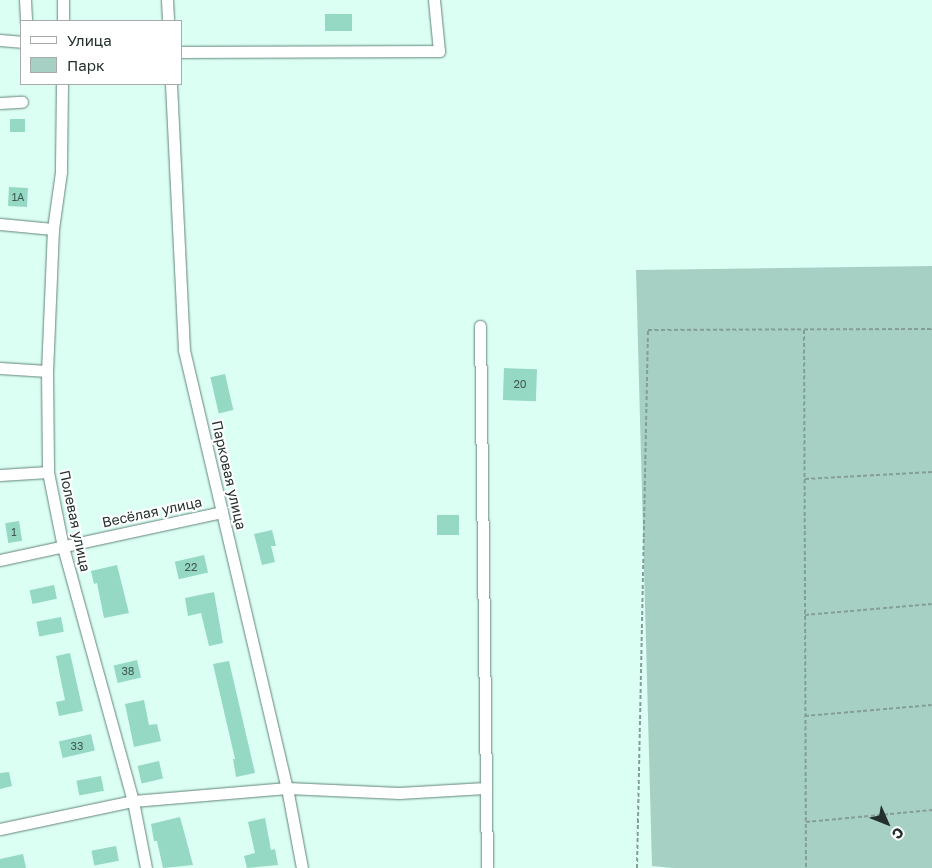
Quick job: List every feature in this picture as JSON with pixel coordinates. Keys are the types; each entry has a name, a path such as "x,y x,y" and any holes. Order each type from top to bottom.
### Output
{"street":[{"path":"25,0 26,20"},
{"path":"63,0 63,20"},
{"path":"167,0 168,20"},
{"path":"182,52 439,51 434,0"},
{"path":"0,40 20,42"},
{"name":"Полевая улица","path":"62,85 61,172 53,229 47,371 48,472 63,547 132,801 146,868"},
{"name":"Парковая улица","path":"171,85 184,350 286,788 302,868"},
{"path":"0,103 22,102"},
{"path":"0,224 53,229"},
{"path":"480,326 487,868"},
{"path":"0,368 47,371"},
{"path":"0,475 48,472"},
{"name":"Весёлая улица","path":"0,560 222,512"},
{"path":"0,829 132,801 286,788 399,793 485,788"}],"path":[{"path":"804,329 806,868"},
{"path":"637,868 648,330 932,329"},
{"path":"805,479 932,472"},
{"path":"805,615 932,604"},
{"path":"805,716 932,705"},
{"path":"806,822 932,810"}],"green space":[{"path":"932,266 932,868 673,868 652,866 636,270"}],"building":[{"path":"325,14 352,14 352,31 325,31"},
{"path":"10,119 25,119 25,132 10,132"},
{"path":"9,187 28,188 27,207 8,206"},
{"path":"504,368 537,369 536,401 503,400"},
{"path":"225,374 233,410 219,413 210,377"},
{"path":"437,515 459,515 459,535 437,535"},
{"path":"19,521 22,541 8,543 5,523"},
{"path":"272,530 276,546 271,546 275,562 262,565 254,534"},
{"path":"204,555 208,573 179,579 175,562"},
{"path":"117,565 129,613 104,618 97,583 94,584 91,571"},
{"path":"54,585 57,599 32,604 30,590"},
{"path":"214,592 223,643 209,646 201,613 188,616 185,598"},
{"path":"61,617 64,632 39,636 36,622"},
{"path":"70,653 83,711 59,716 56,702 65,700 56,656"},
{"path":"137,660 141,678 118,683 114,665"},
{"path":"229,661 255,773 236,777 233,759 235,759 213,664"},
{"path":"144,700 149,725 157,724 161,741 134,747 125,704"},
{"path":"91,734 95,751 63,758 59,741"},
{"path":"159,761 163,779 142,783 138,766"},
{"path":"9,772 12,786 0,789 0,773"},
{"path":"101,776 104,791 79,795 76,781"},
{"path":"180,817 193,865 163,868 157,841 154,841 151,824"},
{"path":"265,818 271,850 275,849 278,865 247,868 244,856 255,853 248,822"},
{"path":"116,846 119,861 94,865 91,851"},
{"path":"23,854 26,868 0,868 0,859"}]}
